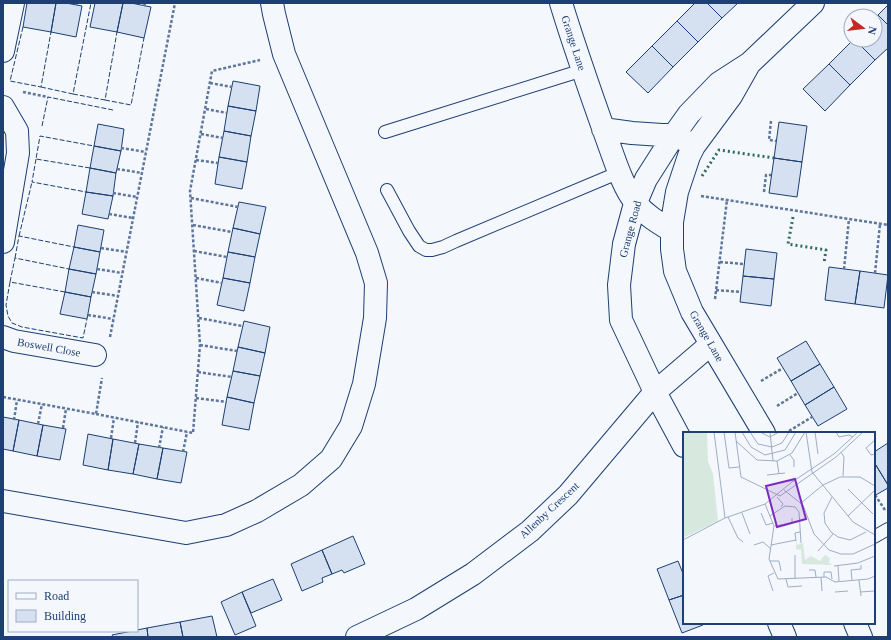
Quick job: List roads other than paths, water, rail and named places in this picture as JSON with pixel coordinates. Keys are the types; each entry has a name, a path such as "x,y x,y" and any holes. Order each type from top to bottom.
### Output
{"street":[{"path":"3,50 13,3"},
{"path":"3,502 186,533 226,525 257,511 302,485 331,459 351,426 364,384 375,318 376,283 367,253 284,54 272,3"},
{"name":"Grange Lane","path":"561,3 568,28 603,129 628,191 636,203 649,216 672,231"},
{"path":"750,63 813,3"},
{"name":"Grange Lane","path":"750,63 731,96 694,146 685,166 677,192 672,231 672,249 675,271 696,319 763,432"},
{"name":"Grange Road","path":"683,444 621,320 619,278 624,244 636,203 646,179 674,135 689,114 719,83 750,63"},
{"path":"3,107 17,131 18,153 3,242"},
{"path":"603,129 632,133 674,135 694,146"},
{"name":"Boswell Close","path":"3,337 14,341 100,356"},
{"name":"Allenby Crescent","path":"357,637 416,609 473,574 530,531 568,495 656,392 711,344"},
{"path":"779,624 785,637"},
{"path":"856,624 861,637"}],"lane":[{"path":"385,132 583,70"},
{"path":"388,190 409,231 419,246 426,250 432,250 443,247 620,172"},
{"path":"875,536 888,529"}]}
